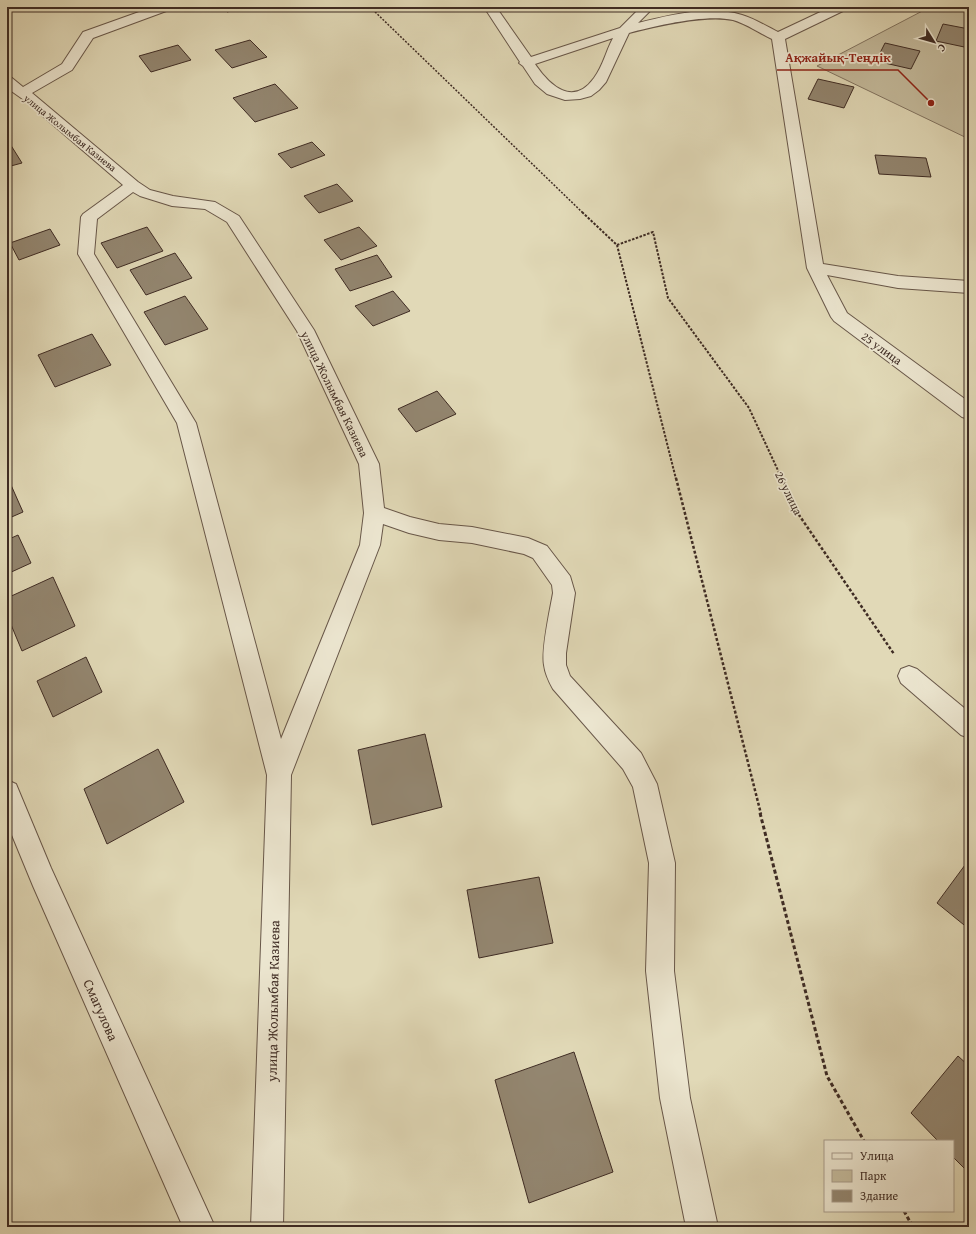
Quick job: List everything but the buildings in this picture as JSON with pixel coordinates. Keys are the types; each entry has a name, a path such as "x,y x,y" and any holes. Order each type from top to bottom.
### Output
{"street":[{"path":"15,87 68,67 88,35 165,7"},
{"path":"490,7 526,63 540,81 548,88 565,97 585,94 597,83 607,68 624,31 648,7"},
{"path":"526,63 624,31 715,11 742,13 778,37 841,7"},
{"name":"25 улица","path":"778,37 815,268 840,318 969,412"},
{"name":"улица Жолымбая Казиева","path":"15,87 144,193 172,201 210,205 233,219 305,330 369,464 374,513 370,545 279,775"},
{"name":"улица Жолымбая Казиева","path":"133,185 89,217 86,254 186,423 279,775 267,1227"},
{"path":"815,268 898,282 969,287"},
{"path":"374,513 409,525 439,532 472,535 528,546 540,552 562,582 564,593 555,653 555,665 561,682 632,761 645,784 662,863 660,971 674,1098 702,1227"},
{"path":"909,676 969,727"},
{"name":"Смагулова","path":"7,792 42,877 199,1227"}],"path":[{"path":"370,7 617,245 827,1076 863,1140"},
{"name":"26 улица","path":"617,245 653,232 668,298 749,408 799,515 909,676"},
{"path":"905,1212 913,1227"}],"green space":[{"path":"930,7 969,7 969,139 817,66"}],"place":[{"name":"Ақжайық-Теңдік","path":"931,103"}]}
